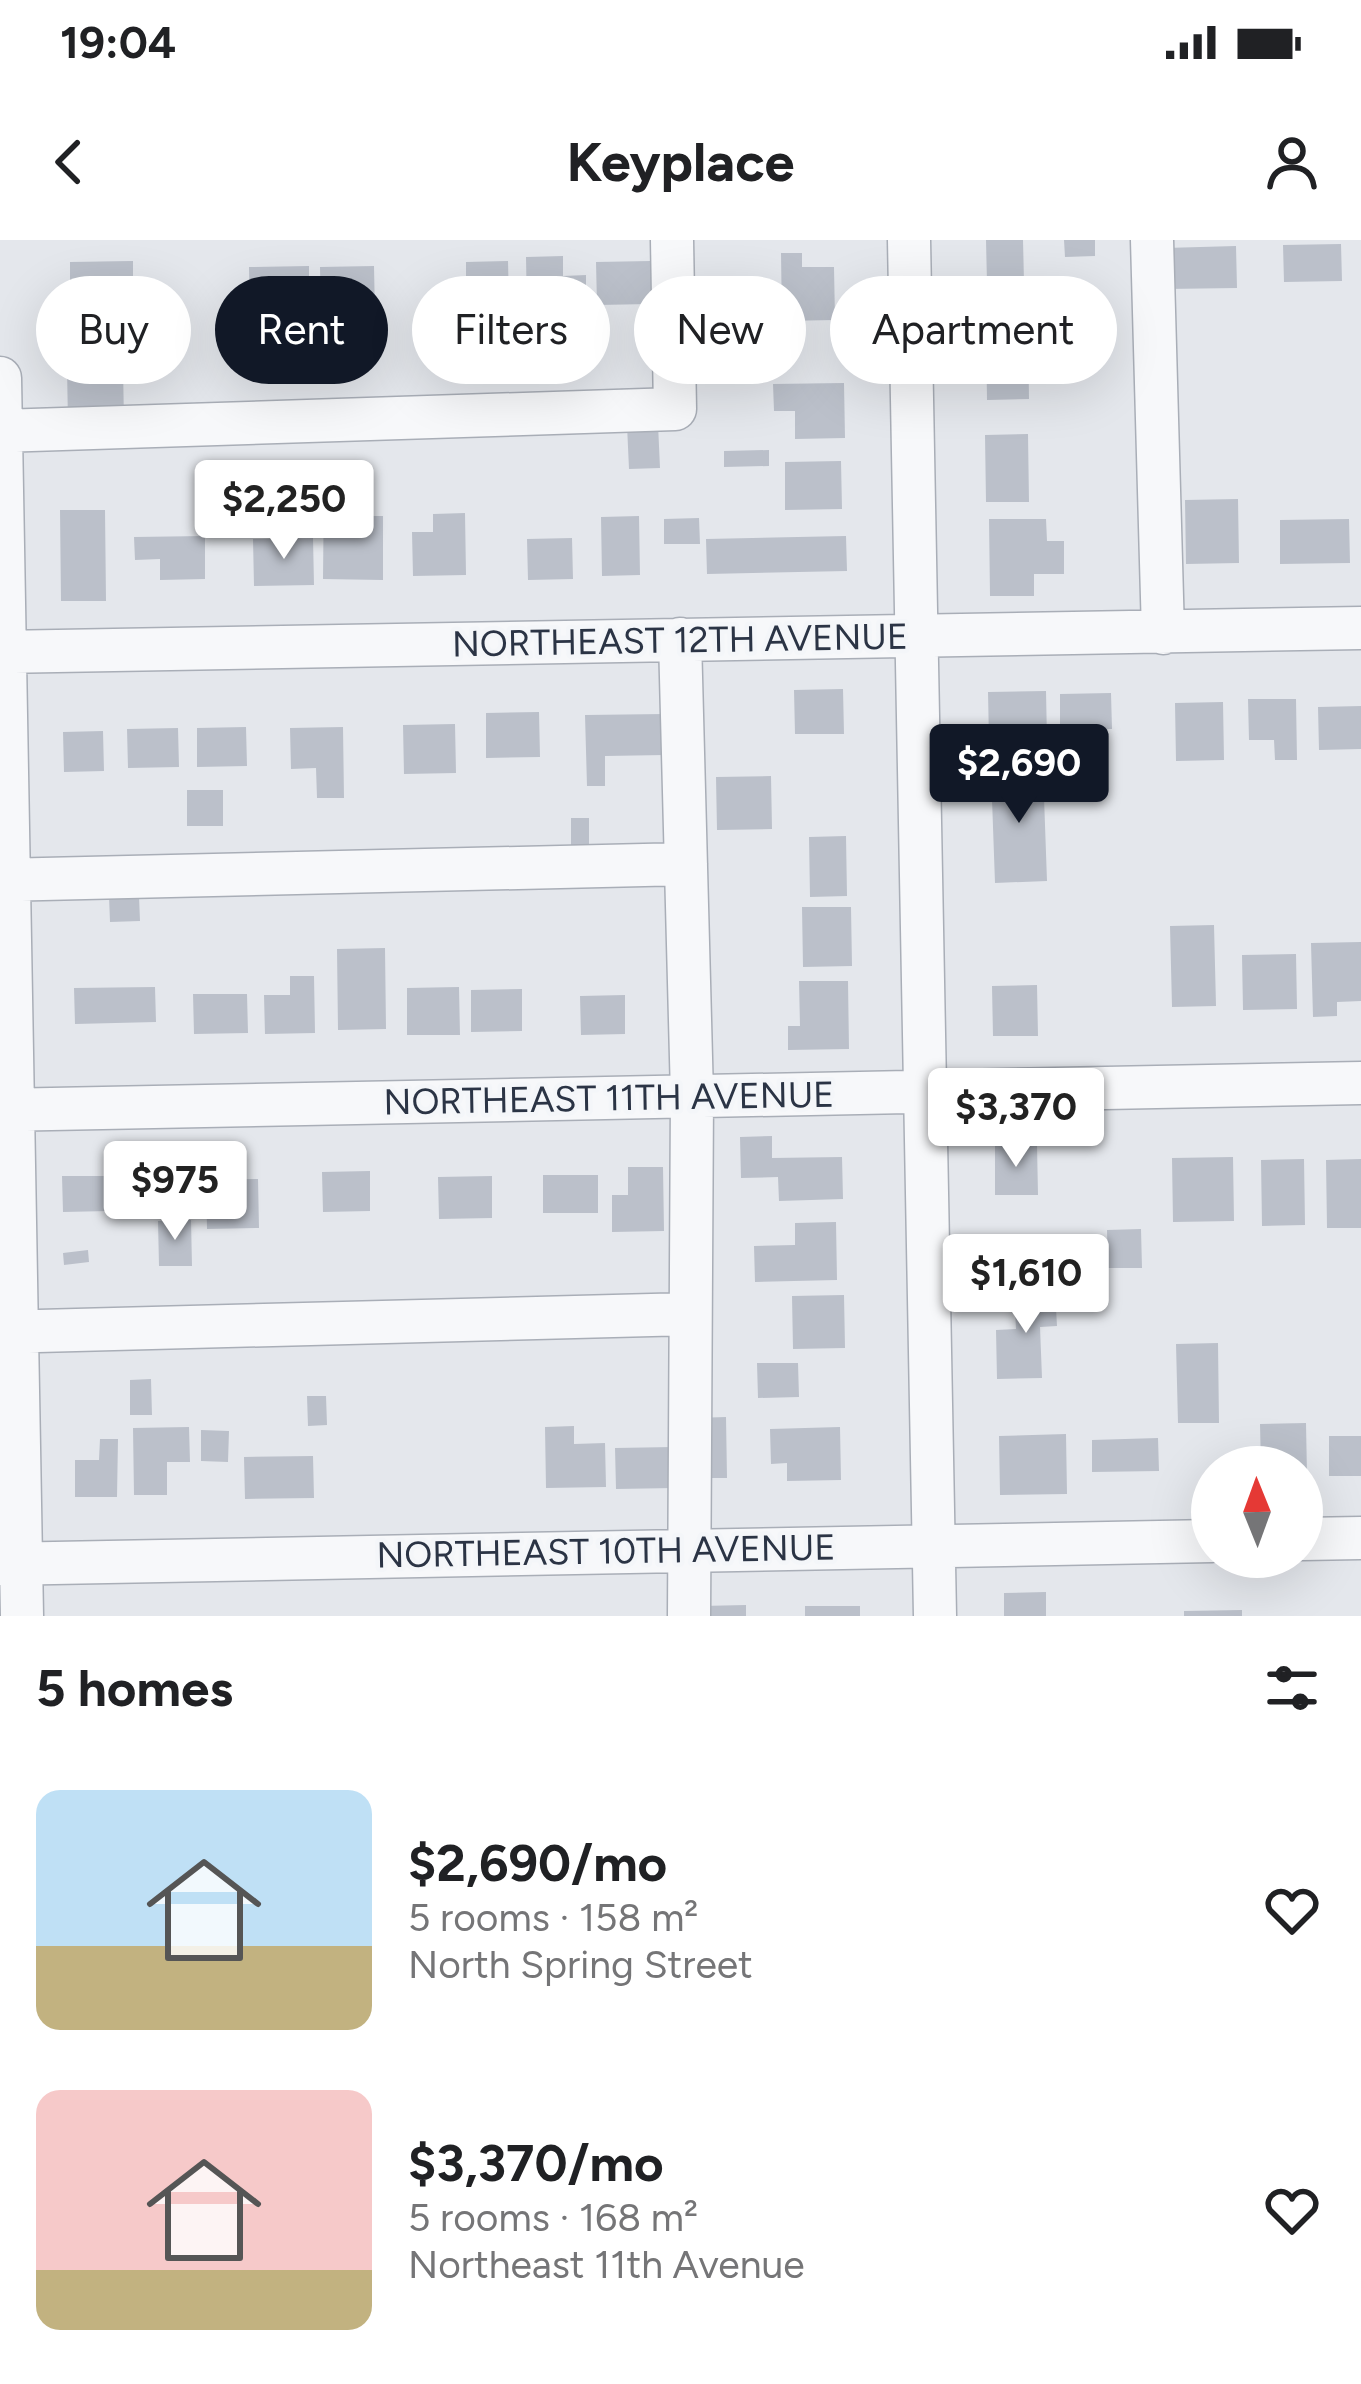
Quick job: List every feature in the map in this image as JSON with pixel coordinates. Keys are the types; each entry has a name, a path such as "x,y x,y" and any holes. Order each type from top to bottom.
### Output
{"street":[{"path":"0,431 676,409 672,240"},
{"path":"910,240 935,1616"},
{"path":"1152,240 1163,633"},
{"path":"0,378 11,1564 22,1616"},
{"name":"NORTHEAST 12TH AVENUE","path":"2,652 1361,628"},
{"path":"680,639 692,1096 689,1616"},
{"path":"4,880 686,864"},
{"name":"NORTHEAST 11TH AVENUE","path":"7,1109 1361,1082"},
{"path":"9,1332 691,1314"},
{"path":"1323,1539 1361,1538"},
{"name":"NORTHEAST 10TH AVENUE","path":"11,1564 1191,1540"}],"building":[{"path":"986,240 1023,240 1024,276 987,276"},
{"path":"1064,240 1095,240 1095,256 1065,257"},
{"path":"1341,244 1342,281 1284,282 1283,245"},
{"path":"1236,246 1237,288 1166,289 1165,248"},
{"path":"781,253 802,253 802,267 834,267 830,320 806,321 806,276 781,276"},
{"path":"563,256 563,276 526,276 526,257"},
{"path":"133,261 133,276 70,276 70,262"},
{"path":"508,261 508,276 466,276 466,262"},
{"path":"651,261 651,276 634,276 634,304 610,305 610,276 596,276 596,262"},
{"path":"309,266 309,276 249,276 249,267"},
{"path":"374,266 374,276 320,276 320,267"},
{"path":"67,384 123,384 124,422 68,423"},
{"path":"773,384 844,384 845,438 795,439 795,411 774,411"},
{"path":"987,384 1029,384 1029,399 987,400"},
{"path":"658,424 660,468 629,469 627,425"},
{"path":"1028,434 1029,502 986,502 985,435"},
{"path":"769,450 769,466 724,467 724,451"},
{"path":"841,461 842,509 785,510 785,462"},
{"path":"324,483 348,483 348,516 383,516 383,580 323,579"},
{"path":"1238,499 1239,563 1186,564 1185,500"},
{"path":"60,510 105,510 106,601 61,601"},
{"path":"465,513 466,575 413,576 412,532 433,532 433,514"},
{"path":"639,516 640,575 602,576 601,517"},
{"path":"699,518 700,544 664,544 664,519"},
{"path":"989,519 1046,519 1047,541 1064,541 1064,574 1034,574 1034,596 990,596"},
{"path":"1349,519 1350,563 1280,564 1280,520"},
{"path":"205,536 205,579 160,580 160,559 135,560 134,537"},
{"path":"846,536 847,571 707,574 706,539"},
{"path":"313,538 314,585 254,586 253,539"},
{"path":"572,538 573,579 528,580 527,539"},
{"path":"843,689 844,734 795,734 794,690"},
{"path":"1046,691 1047,740 989,741 988,692"},
{"path":"1111,693 1112,729 1060,730 1060,694"},
{"path":"1248,699 1296,699 1297,760 1275,760 1274,740 1249,740"},
{"path":"1223,702 1224,760 1176,761 1175,703"},
{"path":"1361,706 1361,749 1319,750 1318,707"},
{"path":"539,712 540,757 486,758 486,713"},
{"path":"664,714 665,755 605,756 605,786 587,786 585,715"},
{"path":"455,724 456,773 404,774 403,725"},
{"path":"246,727 247,766 197,767 197,728"},
{"path":"343,727 344,798 317,798 316,768 291,769 290,728"},
{"path":"178,728 179,767 128,768 127,729"},
{"path":"103,731 104,771 64,772 63,732"},
{"path":"1043,769 1047,881 995,883 991,771"},
{"path":"771,776 772,829 717,830 716,777"},
{"path":"187,790 223,790 223,826 187,826"},
{"path":"571,818 589,818 589,855 571,856"},
{"path":"846,836 847,896 810,897 809,837"},
{"path":"109,896 139,896 140,921 110,922"},
{"path":"802,907 851,907 852,966 803,967"},
{"path":"1214,925 1216,1006 1172,1007 1170,926"},
{"path":"1361,942 1361,1001 1337,1002 1337,1016 1313,1017 1311,943"},
{"path":"385,948 386,1029 338,1030 337,949"},
{"path":"1296,954 1297,1009 1243,1010 1242,955"},
{"path":"290,976 314,976 315,1033 265,1034 264,995 290,995"},
{"path":"799,981 848,981 849,1049 788,1050 788,1026 800,1026"},
{"path":"1037,985 1038,1036 993,1036 992,986"},
{"path":"155,987 156,1022 75,1024 74,988"},
{"path":"459,987 460,1035 407,1035 407,988"},
{"path":"522,989 522,1031 471,1032 471,990"},
{"path":"193,994 247,994 248,1033 194,1034"},
{"path":"625,995 625,1034 581,1035 580,996"},
{"path":"772,1136 772,1158 842,1157 843,1199 779,1201 778,1177 741,1178 740,1137"},
{"path":"995,1145 1037,1145 1038,1195 995,1195"},
{"path":"1233,1157 1234,1221 1173,1222 1172,1158"},
{"path":"1304,1159 1305,1225 1262,1226 1261,1160"},
{"path":"1361,1159 1361,1228 1327,1228 1326,1160"},
{"path":"628,1167 663,1167 664,1231 612,1232 612,1195 628,1195"},
{"path":"370,1171 370,1211 323,1212 322,1172"},
{"path":"543,1175 598,1175 598,1213 543,1213"},
{"path":"62,1176 109,1176 109,1211 63,1212"},
{"path":"492,1176 492,1218 439,1219 438,1177"},
{"path":"258,1179 259,1228 207,1229 206,1180"},
{"path":"191,1220 192,1266 159,1266 158,1221"},
{"path":"836,1222 837,1280 755,1282 754,1246 795,1245 795,1223"},
{"path":"1141,1229 1142,1268 1108,1268 1107,1230"},
{"path":"88,1250 89,1262 64,1265 63,1253"},
{"path":"1055,1290 1057,1326 1040,1327 1042,1378 997,1379 996,1330 1016,1329 1014,1291"},
{"path":"844,1295 845,1348 793,1349 792,1296"},
{"path":"1218,1343 1219,1423 1178,1423 1176,1344"},
{"path":"757,1363 798,1363 799,1397 758,1398"},
{"path":"151,1379 152,1415 130,1415 130,1380"},
{"path":"307,1396 326,1396 327,1425 308,1426"},
{"path":"726,1417 727,1478 695,1478 694,1418"},
{"path":"1306,1423 1306,1446 1261,1446 1260,1424"},
{"path":"574,1426 574,1444 605,1443 606,1487 546,1488 545,1427"},
{"path":"189,1427 190,1462 167,1462 167,1495 134,1495 133,1428"},
{"path":"840,1427 841,1480 787,1481 787,1463 771,1464 770,1429"},
{"path":"201,1430 229,1431 228,1462 201,1461"},
{"path":"1066,1434 1067,1494 1000,1495 999,1436"},
{"path":"1329,1436 1361,1436 1361,1476 1329,1476"},
{"path":"1158,1438 1159,1471 1092,1472 1092,1440"},
{"path":"100,1439 118,1439 117,1497 75,1497 75,1460 99,1460"},
{"path":"673,1447 674,1488 616,1489 615,1448"},
{"path":"313,1456 314,1498 245,1499 244,1457"},
{"path":"1046,1592 1046,1616 1004,1616 1004,1593"},
{"path":"746,1605 746,1616 701,1616 701,1606"},
{"path":"805,1606 860,1606 860,1616 805,1616"},
{"path":"1242,1610 1242,1616 1184,1616 1184,1611"}]}
